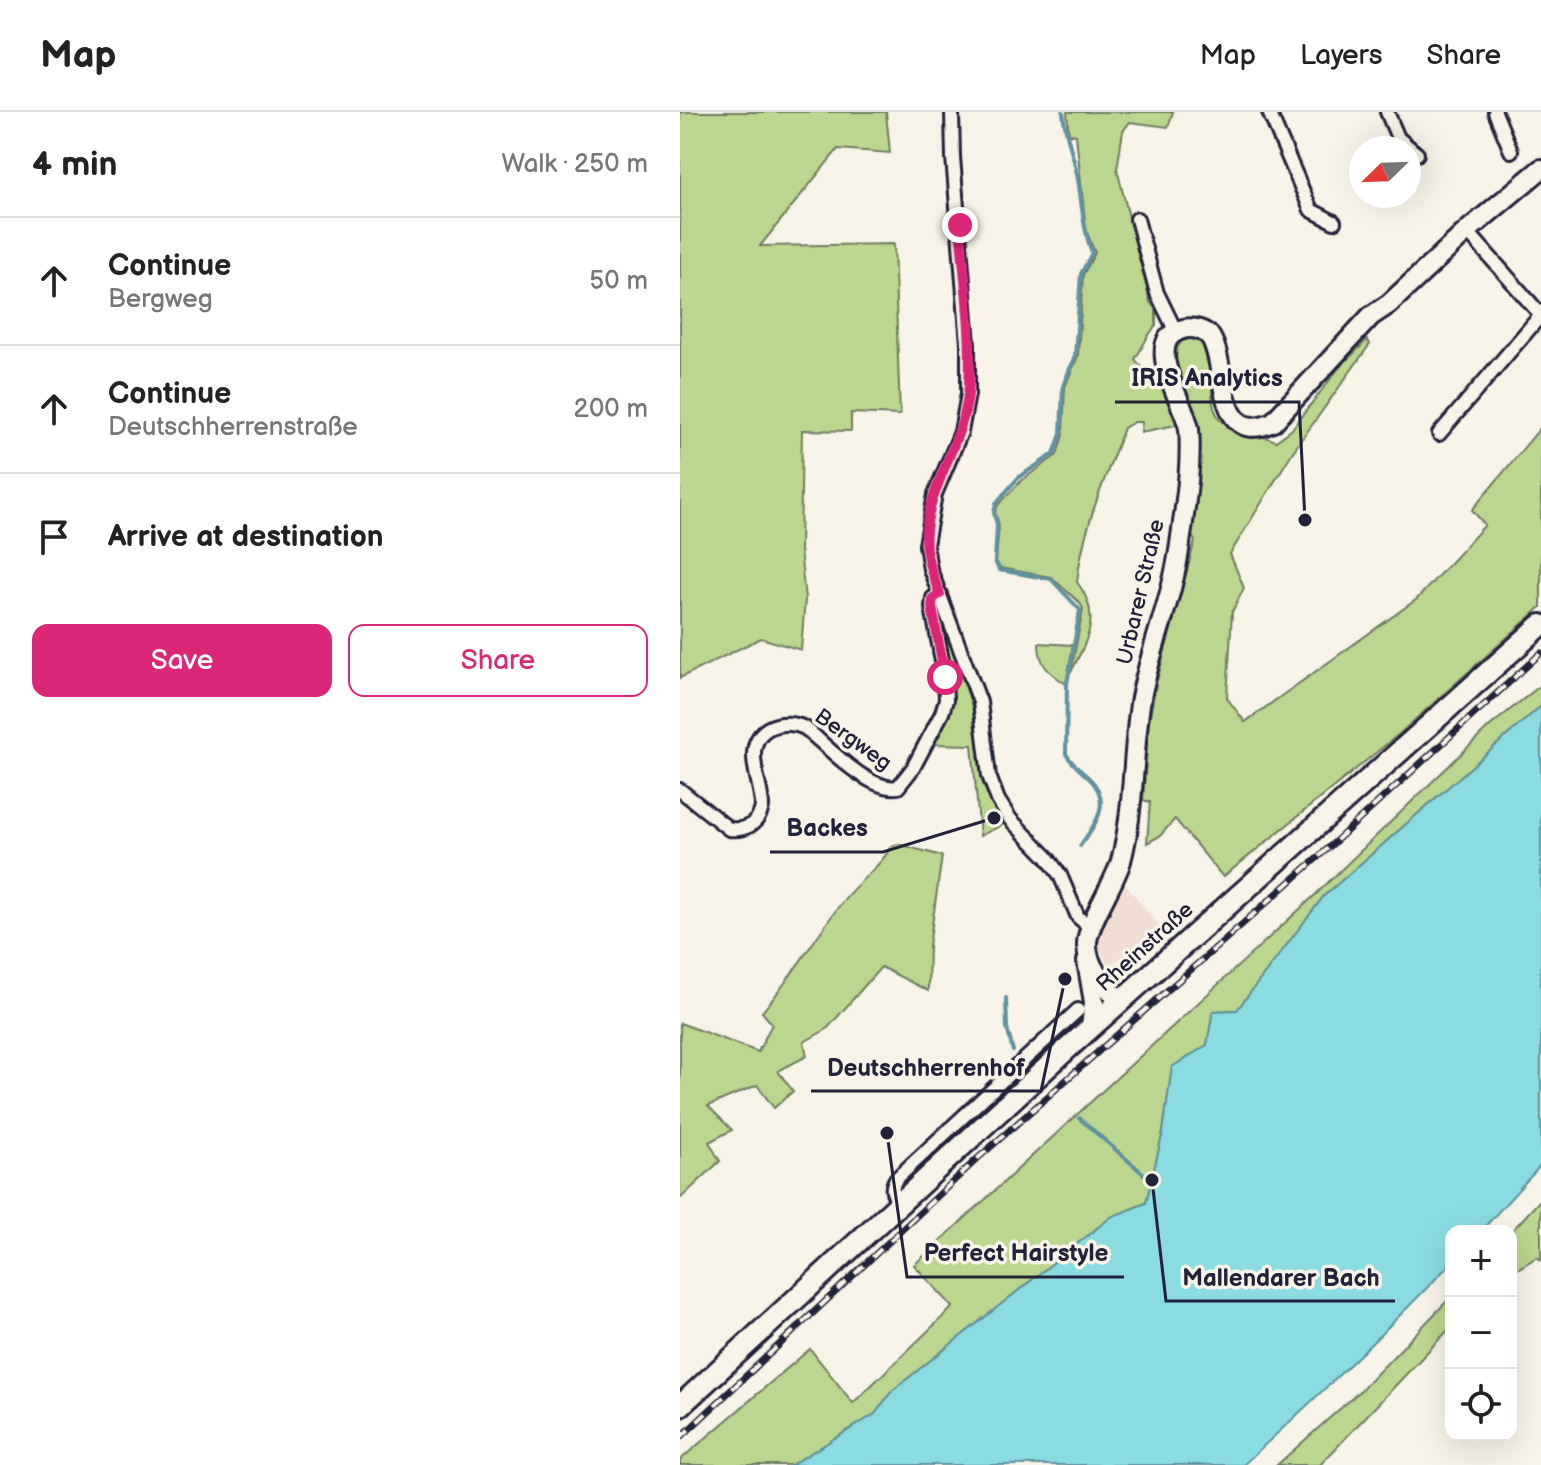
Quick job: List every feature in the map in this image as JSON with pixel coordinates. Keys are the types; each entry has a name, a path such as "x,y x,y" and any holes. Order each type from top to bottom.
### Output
{"main road":[{"name":"Rheinstraße","path":"680,1406 1067,1049 1541,625"}],"street":[{"path":"952,112 968,344 968,394 961,432 935,494 928,524 926,545 930,569 980,702 989,776 998,800 1010,819 1047,857 1060,875 1078,917 1091,928"},
{"path":"1269,112 1311,210 1334,222"},
{"path":"1387,112 1397,136"},
{"path":"1495,112 1511,151"},
{"path":"1137,219 1157,293 1176,332 1188,328 1203,330 1209,335 1218,352 1224,393 1231,413 1245,425 1267,425 1278,418 1371,316 1389,304 1467,231 1541,169"},
{"path":"1439,434 1541,315 1467,231"},
{"name":"Urbarer Straße","path":"1091,1028 1094,1002 1086,964 1087,939 1121,861 1127,831 1137,721 1180,547 1188,425 1170,382 1165,358 1168,342 1176,332"},
{"name":"Bergweg","path":"680,790 729,829 751,826 761,814 762,807 754,755 756,745 766,729 784,722 794,722 805,728 865,778 881,787 898,787 913,768 946,700 945,677 932,607 933,598 940,594"},
{"path":"1088,954 1093,968 1120,1002"},
{"path":"898,1203 892,1187 896,1179 1078,1010"},
{"path":"1053,1032 1067,1049"}],"shaded area":[{"path":"1122,880 1163,930 1126,959 1117,960 1109,967 1100,951 1098,935"}],"green space":[{"path":"680,112 886,112 890,153 838,149 760,246 894,244 900,415 851,413 851,431 802,430 800,550 805,599 801,650 761,638 680,678"},
{"path":"1067,112 1173,112 1168,127 1130,122 1123,131 1117,169 1150,302 1156,310 1156,326 1135,359 1166,394 1181,424 1141,432 1142,422 1134,422 1124,428 1084,542 1077,582 1089,605 1090,627 1071,672 1083,609 1051,577 1000,568 996,561 999,525 995,512 1022,480 1057,455 1063,435 1065,387 1078,356 1083,275 1095,253 1086,230 1076,135 1069,134"},
{"path":"1192,338 1203,344 1209,353 1213,402 1223,422 1276,441 1291,430 1339,368 1367,340 1370,344 1292,453 1230,554 1244,588 1232,612 1227,698 1245,722 1417,599 1485,525 1472,510 1541,427 1541,607 1399,734 1223,877 1175,819 1160,836 1147,843 1150,802 1143,800 1149,721 1156,684 1195,541 1189,531 1195,419 1176,361 1177,348 1182,341"},
{"path":"940,607 978,730 983,782 1004,824 980,836 972,745 933,744 948,715 954,688 937,608"},
{"path":"1039,643 1073,645 1066,684 1046,667"},
{"path":"1541,685 1541,706 1324,896 1237,1010 1213,1011 1207,1045 1172,1067 1163,1132 1146,1203 1111,1217 892,1391 875,1414 791,1465 680,1465 680,1460 810,1349 853,1403 953,1307 914,1265 1313,897 1490,726"},
{"path":"898,844 942,856 929,946 928,991 881,967 827,1029 804,1042 807,1056 778,1071 793,1091 774,1108 757,1085 708,1106 732,1130 709,1142 720,1161 680,1199 680,1023 758,1052 772,1024 762,1012 846,897 877,866 891,846"},
{"path":"1541,1199 1541,1260 1537,1257 1517,1269 1517,1225"},
{"path":"1445,1303 1445,1333 1320,1465 1277,1465 1361,1390"}],"water":[{"path":"1541,706 1541,1165 1486,1225 1445,1225 1445,1269 1243,1465 791,1465 875,1414 892,1391 1111,1217 1146,1203 1163,1132 1172,1067 1207,1045 1213,1011 1237,1010 1324,896"}],"waterway":[{"path":"1063,112 1092,253 1081,274 1075,356 1063,386 1061,434 1054,454 1019,477 996,503 995,561 999,570 1051,579 1080,610 1067,684 1066,754 1096,787 1101,804 1096,821 1080,846"},
{"path":"1006,998 1007,1028 1013,1051"},
{"path":"1079,1118 1153,1182"}],"railway":[{"path":"680,1438 977,1159 1326,850 1541,653"}],"place":[{"name":"IRIS Analytics","path":"1305,520"},
{"name":"Backes","path":"994,818"},
{"name":"Deutschherrenhof","path":"1065,979"},
{"name":"Perfect Hairstyle","path":"887,1133"},
{"name":"Mallendarer Bach","path":"1152,1180"}],"route":[{"path":"945,677 932,607 933,598 940,594 930,569 926,545 935,494 961,432 968,394 960,225"}]}
